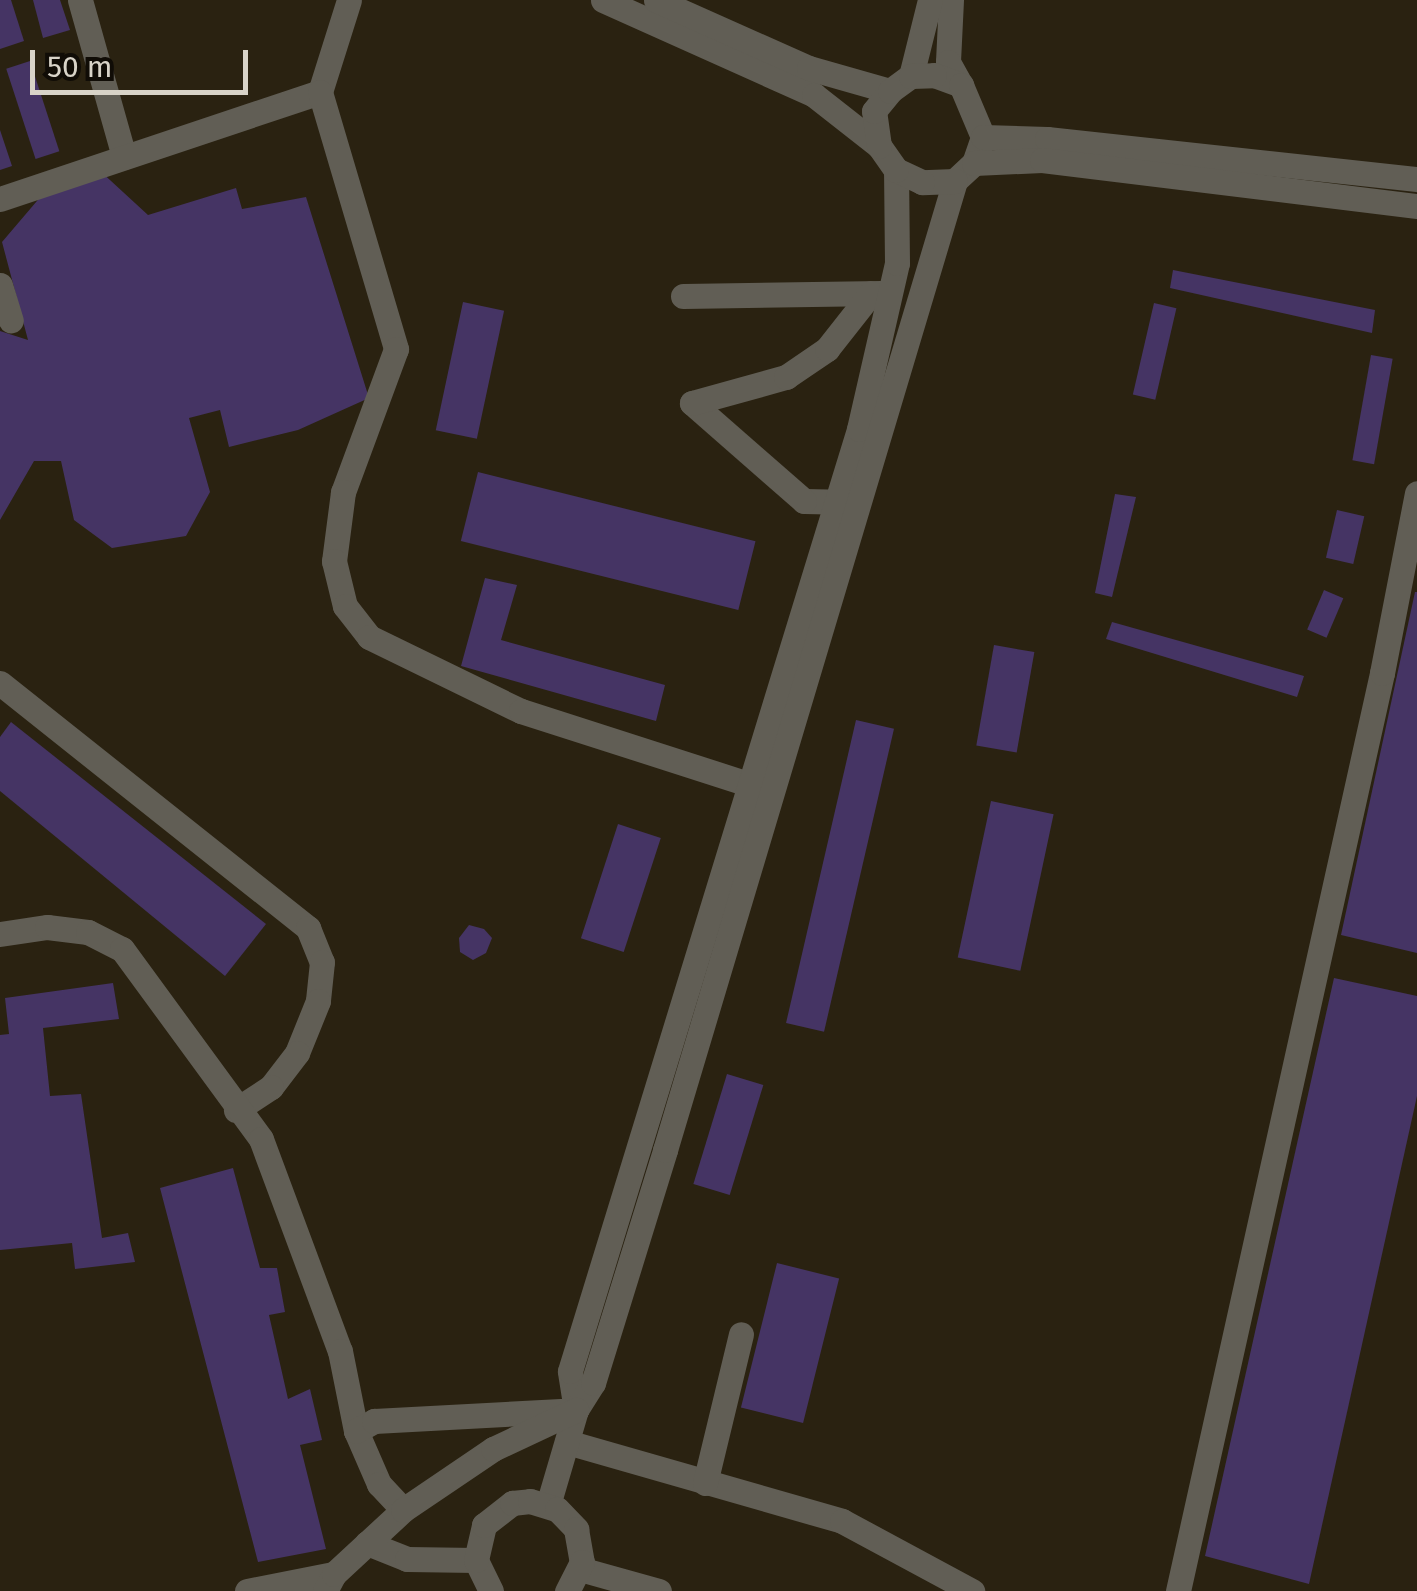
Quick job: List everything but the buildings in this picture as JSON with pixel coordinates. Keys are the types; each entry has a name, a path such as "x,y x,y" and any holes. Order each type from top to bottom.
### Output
{"street":[{"path":"80,0 124,158"},
{"path":"350,0 320,92 396,349 343,492 334,561 345,606 370,637 520,711 752,785"},
{"path":"603,0 814,95 879,146 896,170 922,182 1042,160 1417,206"},
{"path":"656,0 808,68 900,83 934,75 961,85"},
{"path":"879,146 874,111 900,83 930,0"},
{"path":"951,0 948,62 984,137"},
{"path":"0,199 320,92"},
{"path":"576,1410 570,1371 752,785 847,502 965,172 984,137"},
{"path":"984,137 1047,139 1417,179"},
{"path":"847,502 804,501 692,403 786,377 827,349 881,293 897,264 896,170"},
{"path":"0,285 11,320"},
{"path":"683,296 881,293"},
{"path":"548,1505 576,1410 593,1383 847,502 881,293"},
{"path":"1178,1591 1378,692 1417,492"},
{"path":"0,683 308,928 322,962 318,1001 296,1053 271,1087 236,1110"},
{"path":"0,934 47,928 74,930 122,949 236,1110 261,1139 340,1351 356,1431 379,1484 403,1510"},
{"path":"705,1482 741,1334"},
{"path":"356,1431 374,1422 576,1410"},
{"path":"247,1591 329,1582 403,1510 493,1449 576,1410"},
{"path":"567,1442 842,1521 972,1591"},
{"path":"491,1591 476,1560 477,1542 496,1512 512,1503 548,1505 568,1517 582,1544 573,1580 659,1591"},
{"path":"367,1543 407,1559 476,1560"}]}
